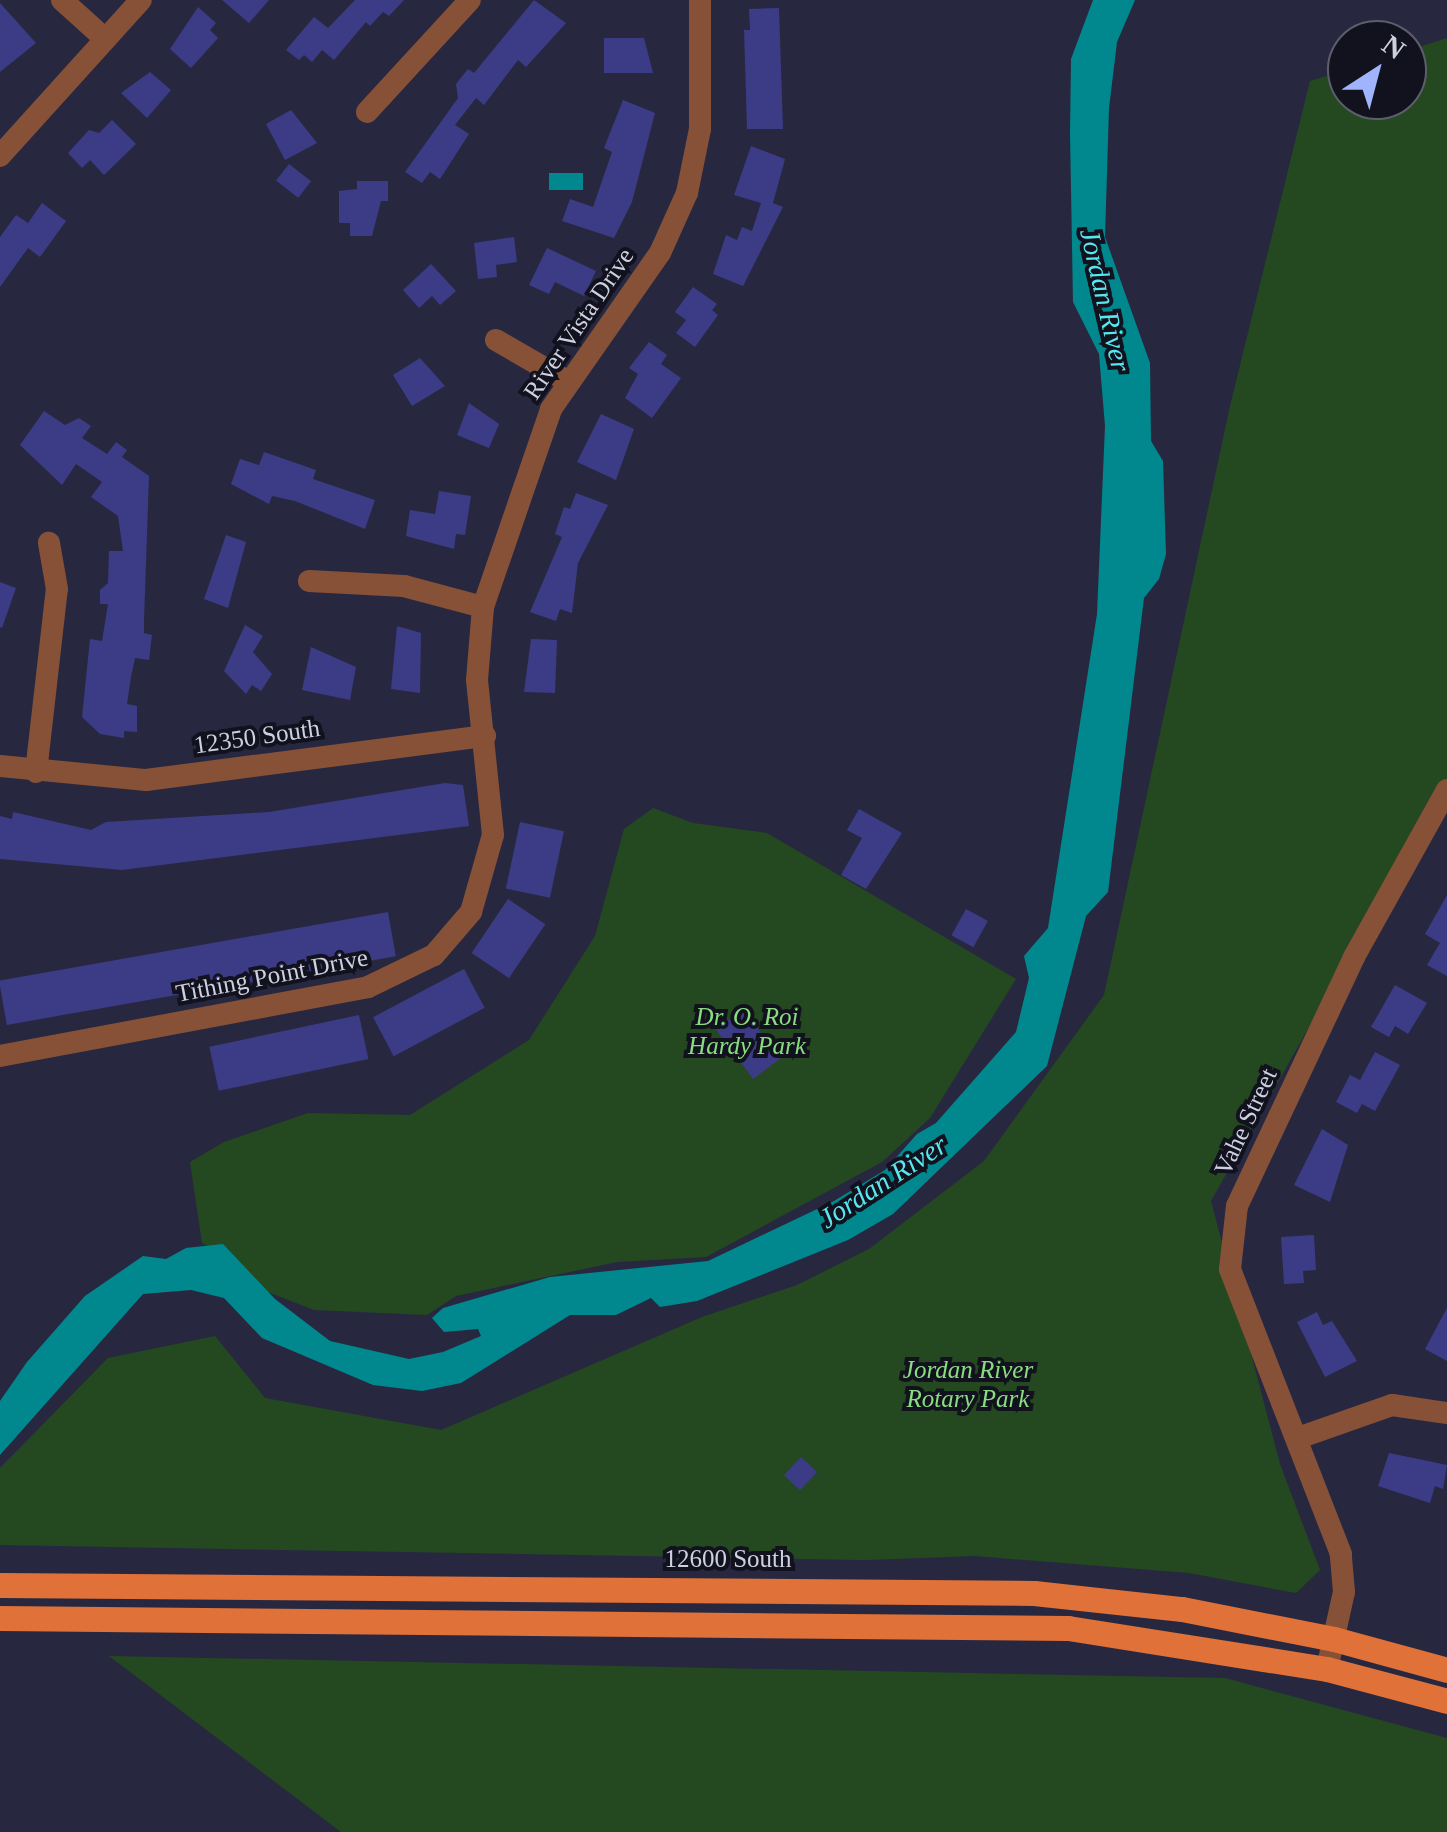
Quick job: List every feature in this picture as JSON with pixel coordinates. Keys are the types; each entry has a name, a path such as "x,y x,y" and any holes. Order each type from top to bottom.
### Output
{"main road":[{"name":"12600 South","path":"0,1586 1034,1593 1182,1610 1334,1639 1447,1670"},
{"path":"0,1618 970,1622 1180,1642 1327,1670 1447,1700"}],"street":[{"path":"62,0 106,39"},
{"path":"0,156 140,0"},
{"path":"367,112 470,0"},
{"name":"River Vista Drive","path":"485,736 477,680 484,606 538,440 568,381 660,253 687,193 700,129 700,0"},
{"path":"496,340 568,381"},
{"path":"36,772 57,589 49,543"},
{"path":"308,581 404,586 484,606"},
{"name":"12350 South","path":"0,766 146,780 485,736"},
{"name":"Tithing Point Drive","path":"0,1056 368,987 419,966 459,928 486,875 493,836 485,736"},
{"name":"Vahe Street","path":"1327,1670 1344,1574 1298,1438 1230,1269 1237,1206 1354,956 1447,790"},
{"path":"1298,1438 1392,1405 1447,1413"}],"green space":[{"name":"Jordan River Rotary Park","path":"1447,38 1447,782 1211,1201 1280,1464 1320,1570 1296,1593 1189,1573 974,1556 865,1560 0,1545 0,1468 108,1358 215,1336 265,1398 441,1430 702,1317 797,1285 869,1249 984,1161 1104,995 1230,406 1310,81 1327,76 1327,120 1427,120 1427,44"},
{"name":"Dr. O. Roi Hardy Park","path":"653,808 693,823 767,833 1016,979 930,1118 882,1162 706,1257 617,1262 456,1296 427,1315 314,1310 255,1287 239,1263 202,1243 190,1162 224,1142 308,1113 410,1115 529,1040 595,936 624,829"},
{"path":"109,1656 1225,1678 1447,1738 1447,1832 341,1832"}],"water":[{"name":"Jordan River","path":"1093,0 1135,0 1117,42 1109,108 1105,237 1150,363 1151,441 1163,461 1166,554 1159,579 1144,598 1108,892 1086,916 1047,1066 893,1214 848,1240 697,1301 660,1307 651,1298 616,1315 570,1315 461,1383 422,1391 373,1385 262,1338 224,1298 191,1290 143,1294 0,1455 0,1401 27,1362 85,1296 143,1256 166,1259 186,1248 223,1244 275,1299 330,1341 409,1359 443,1352 481,1336 478,1329 444,1332 432,1318 443,1308 550,1277 708,1261 834,1201 885,1170 917,1134 936,1123 1016,1032 1029,978 1024,956 1048,928 1097,614 1105,426 1099,354 1073,302 1070,133 1071,59"},
{"path":"549,173 583,173 583,190 549,190"}],"building":[{"path":"222,0 269,0 249,23"},
{"path":"355,0 404,0 389,16 383,12 370,26 366,22 334,60 322,50 312,62 304,55 299,60 286,50 314,17 328,28"},
{"path":"534,0 566,23 526,67 518,60 484,105 476,98 455,125 469,134 440,179 430,172 422,183 405,172 458,98 456,84 468,69 474,73"},
{"path":"0,3 36,43 0,72"},
{"path":"198,7 216,23 210,30 218,38 191,68 170,49"},
{"path":"779,8 783,129 747,129 744,30 750,30 749,9"},
{"path":"604,38 644,38 653,73 604,73"},
{"path":"150,72 171,90 147,118 121,93"},
{"path":"623,100 655,113 632,202 614,238 562,221 570,199 593,207 612,152 604,148"},
{"path":"291,110 317,143 285,160 266,124"},
{"path":"112,120 136,144 104,175 90,160 82,168 68,153 89,130 99,133"},
{"path":"751,146 785,159 773,203 783,207 743,286 713,274 726,235 737,240 742,227 752,231 761,203 734,195"},
{"path":"289,164 311,181 298,198 276,181"},
{"path":"357,181 388,181 388,201 381,201 372,236 350,236 350,223 339,223 339,191 357,189"},
{"path":"42,203 66,221 40,257 28,248 0,287 0,237 16,215 28,223"},
{"path":"514,237 517,262 496,265 497,277 478,279 474,243"},
{"path":"547,248 596,271 584,296 555,282 549,294 529,285"},
{"path":"431,264 456,291 440,305 432,296 419,308 403,290"},
{"path":"693,287 717,304 712,310 718,315 695,347 676,333 686,320 675,312"},
{"path":"649,342 667,355 661,364 681,378 652,418 625,398 638,374 629,368"},
{"path":"420,358 445,386 412,406 393,375"},
{"path":"469,403 499,424 489,448 457,435"},
{"path":"44,411 65,425 79,418 91,426 82,438 107,454 116,442 127,450 122,457 149,476 144,633 152,635 149,660 135,658 131,677 127,704 137,706 137,732 124,731 124,738 100,734 82,717 90,639 102,641 108,604 100,604 100,590 108,583 109,551 123,551 118,516 91,497 102,482 76,464 62,485 20,445"},
{"path":"601,414 634,429 616,480 577,462"},
{"path":"264,452 316,470 313,479 375,500 365,529 295,501 272,496 269,504 231,484 240,459 259,465"},
{"path":"439,491 471,496 465,535 456,534 454,549 406,536 410,510 435,514"},
{"path":"576,493 608,505 578,563 572,613 560,609 556,621 530,612 562,537 555,534 564,507 570,509"},
{"path":"226,535 246,542 228,608 204,599"},
{"path":"0,582 16,588 2,628 0,627"},
{"path":"245,625 263,636 253,652 272,674 261,691 252,685 246,694 224,671"},
{"path":"397,626 421,633 420,693 391,689"},
{"path":"531,639 557,640 555,693 524,692"},
{"path":"311,647 356,667 350,700 302,690"},
{"path":"445,783 463,785 469,826 122,870 0,859 0,816 12,819 13,812 91,830 106,822 269,812"},
{"path":"859,809 902,833 866,889 841,875 862,838 847,830"},
{"path":"520,822 564,831 550,898 506,889"},
{"path":"1447,895 1447,976 1427,965 1440,943 1425,934"},
{"path":"508,899 545,924 509,978 472,953"},
{"path":"966,909 988,921 973,947 951,935"},
{"path":"388,912 396,956 7,1025 0,980"},
{"path":"464,969 485,1008 394,1056 373,1017"},
{"path":"1395,985 1427,1003 1408,1034 1395,1026 1389,1037 1371,1027"},
{"path":"743,1009 780,1059 753,1079 716,1029"},
{"path":"359,1015 368,1059 219,1091 209,1047"},
{"path":"1375,1052 1400,1065 1375,1111 1362,1104 1357,1113 1336,1102 1350,1075 1360,1080"},
{"path":"1322,1129 1348,1145 1330,1202 1294,1185"},
{"path":"1314,1235 1316,1270 1303,1271 1304,1283 1284,1284 1281,1237"},
{"path":"1447,1308 1447,1361 1425,1349"},
{"path":"1317,1312 1323,1325 1332,1321 1357,1361 1325,1377 1297,1322"},
{"path":"1389,1453 1447,1465 1443,1489 1435,1486 1430,1503 1378,1486"},
{"path":"801,1457 817,1472 800,1490 784,1475"}]}
